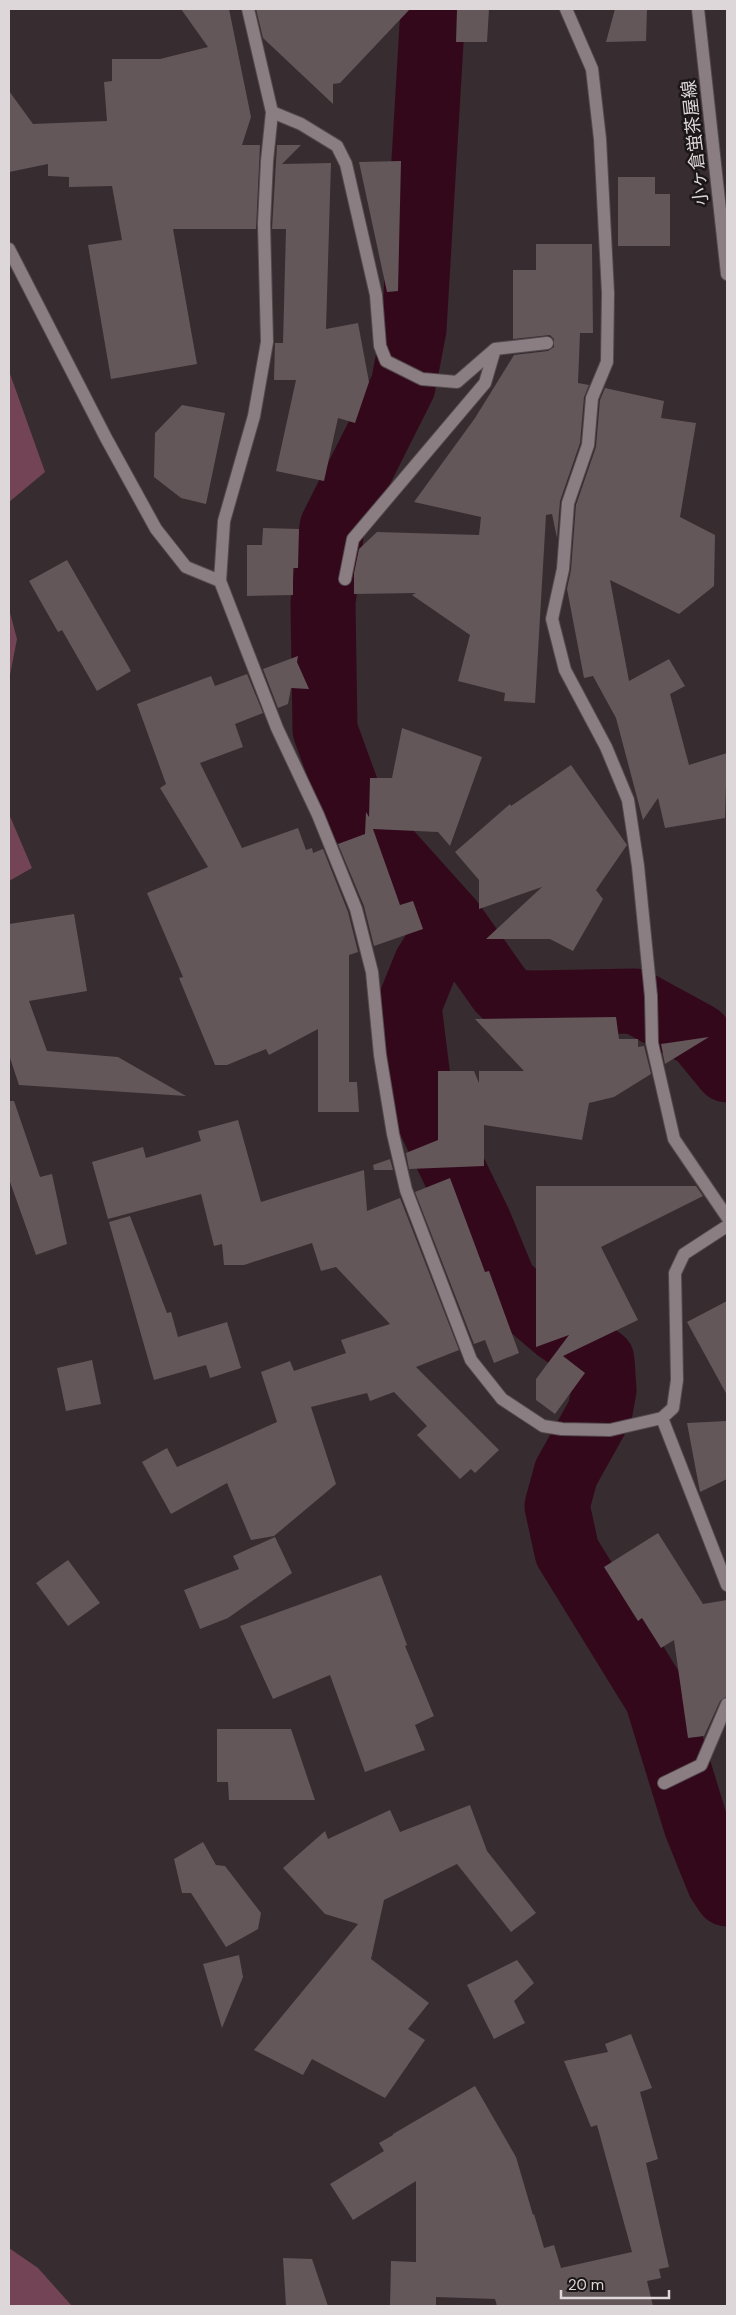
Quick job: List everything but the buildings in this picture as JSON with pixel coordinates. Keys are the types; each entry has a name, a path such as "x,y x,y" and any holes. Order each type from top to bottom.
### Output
{"street":[{"path":"248,9 272,112 264,224 267,342 254,416 224,521 220,581 277,728 318,815 356,909 372,972 380,1055 393,1134 406,1190 471,1360 502,1399 542,1426 562,1429 610,1430 662,1418 673,1408 677,1380 676,1272 684,1254 727,1226"},
{"path":"566,9 592,69 600,139 608,293 607,362 592,398 588,445 568,503 563,569 552,619 565,670 606,747 628,800 638,866 652,1005 651,1024 654,1052 674,1139 727,1217"},
{"name":"小ヶ倉蛍茶屋線","path":"698,9 727,274"},
{"path":"272,112 301,124 337,146 346,164 376,295 380,346 386,361 422,379 457,382 495,349 547,343"},
{"path":"9,249 106,438 156,529 186,567 220,581"},
{"path":"345,580 353,539 485,383 495,349"},
{"path":"662,1418 727,1585"},
{"path":"664,1783 701,1765 727,1704"}],"shaded area":[{"path":"9,371 45,472 9,502"},
{"path":"9,609 17,639 9,680"},
{"path":"9,814 32,868 9,881"},
{"path":"9,2248 38,2268 72,2306 9,2306"}],"waterway":[{"path":"433,9 414,329 403,386 332,527 323,603 325,730 356,815 452,922 500,990 512,1002 635,1001 699,1036 727,1070"},
{"path":"452,922 426,964 409,1006 421,1103 479,1222 505,1285 558,1330 602,1360 604,1390 600,1412 566,1473 557,1506 567,1552 657,1698 696,1825 719,1882 727,1894"}]}
